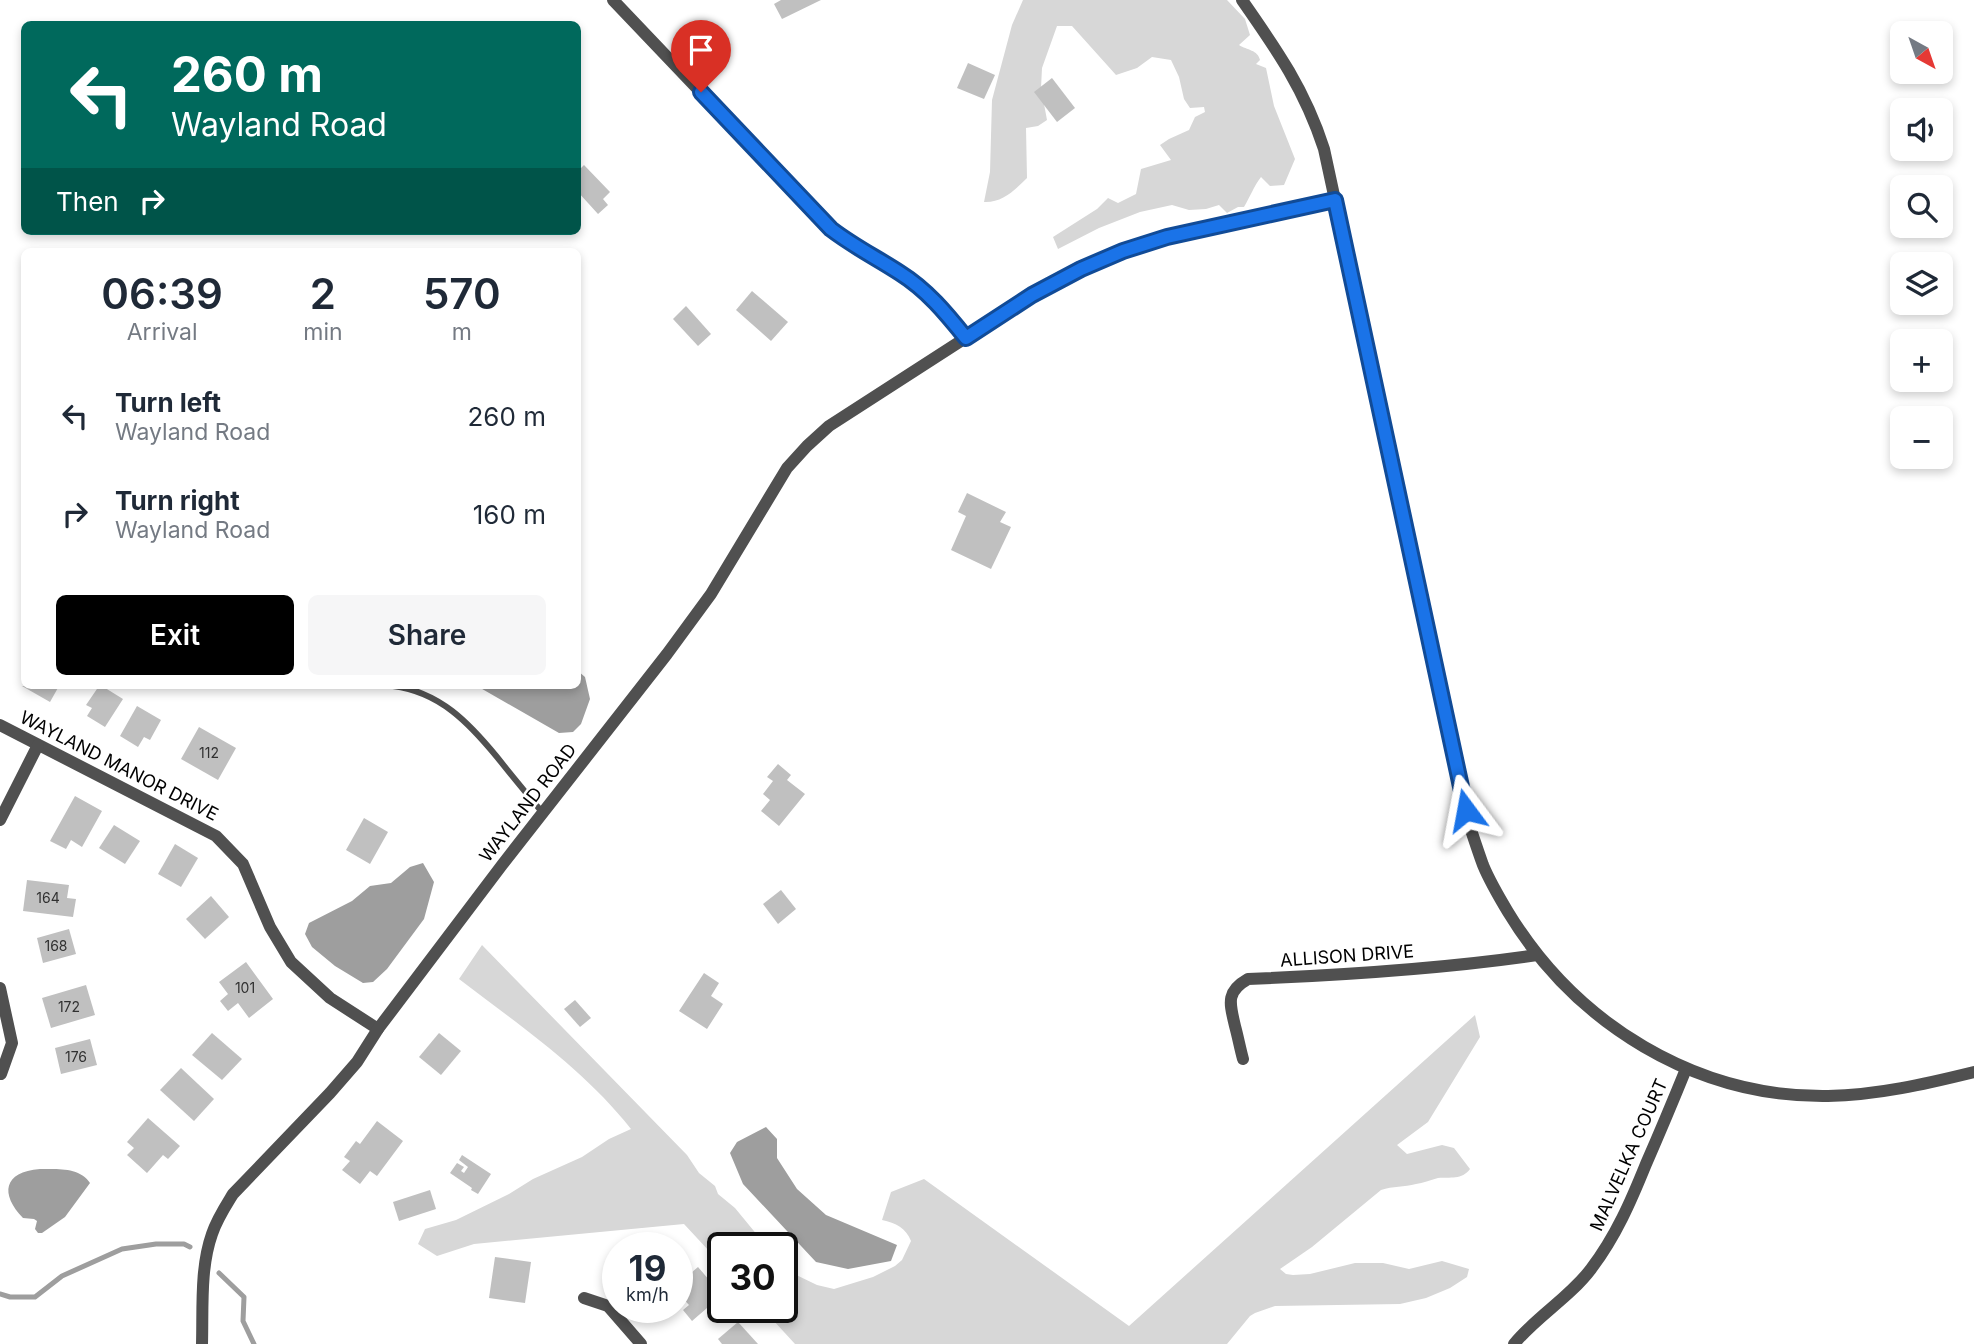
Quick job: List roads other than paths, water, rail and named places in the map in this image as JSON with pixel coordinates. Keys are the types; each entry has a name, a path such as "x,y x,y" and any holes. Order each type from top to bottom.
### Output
{"street":[{"path":"613,0 831,229 920,288 946,312 966,338"},
{"path":"1242,0 1280,55 1306,100 1324,149 1471,830 1497,894 1538,955 1587,1008 1608,1024 1649,1051 1686,1069 1722,1082 1794,1095 1827,1096 1909,1088 1974,1072"},
{"name":"WAYLAND ROAD","path":"202,1344 206,1257 220,1214 233,1194 348,1072 510,855 667,654 704,603 788,468 807,446 829,426 1032,295 1081,269 1123,251 1167,237 1335,200"},
{"name":"WAYLAND MANOR DRIVE","path":"0,725 216,836 243,864 270,927 291,962 330,998 378,1029"},
{"path":"0,820 38,746"},
{"name":"ALLISON DRIVE","path":"1243,1059 1230,1004 1234,990 1248,979 1484,963 1538,955"},
{"path":"0,988 12,1043 1,1074"},
{"name":"MALVELKA COURT","path":"1514,1344 1567,1296 1589,1272 1608,1245 1624,1217 1686,1069"},
{"path":"584,1298 608,1306 641,1344"}],"lane":[{"path":"408,689 422,692 452,709 477,732 543,813"}],"waterway":[{"path":"0,1294 10,1297 35,1297 62,1276 122,1249 156,1244 184,1244 190,1247"},
{"path":"219,1273 244,1297 243,1321 254,1344"}]}
